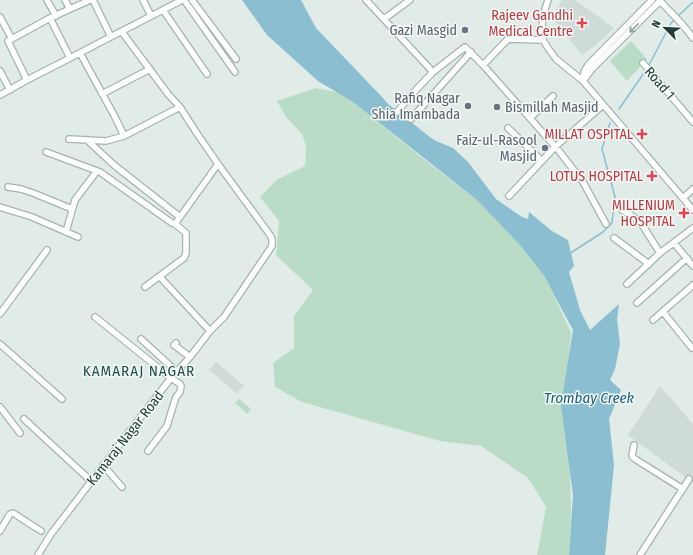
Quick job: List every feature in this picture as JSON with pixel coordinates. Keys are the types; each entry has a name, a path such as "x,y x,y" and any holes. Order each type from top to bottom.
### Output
{"street":[{"path":"47,0 70,58"},
{"path":"65,0 70,9"},
{"path":"27,80 8,41 53,17 90,0"},
{"path":"94,0 112,37"},
{"path":"143,0 151,16"},
{"path":"0,95 163,10 172,2 181,0 235,72"},
{"path":"192,0 236,59"},
{"path":"366,0 433,72"},
{"path":"384,19 410,0"},
{"path":"548,0 543,16 543,40 556,59 583,81 693,210"},
{"path":"583,81 584,72 588,64 652,0"},
{"path":"583,81 592,69 660,1 693,38"},
{"path":"163,10 207,74"},
{"path":"0,17 12,39"},
{"name":"Kamaraj Nagar Road","path":"38,555 51,534 103,465 171,378 190,357 210,331 224,317 272,246 270,235 218,164 180,107 168,94 122,32"},
{"path":"483,65 508,39 543,40"},
{"path":"397,112 433,72 465,47 530,118 583,182 606,224"},
{"path":"411,119 471,52"},
{"path":"80,53 124,136"},
{"name":"Road 1","path":"642,63 693,122"},
{"path":"102,94 150,69"},
{"path":"0,71 10,90"},
{"path":"530,118 553,96"},
{"path":"509,196 555,147 603,106"},
{"path":"69,138 106,142 124,136 180,107"},
{"path":"508,128 542,161"},
{"path":"86,140 114,165 180,217"},
{"path":"46,152 97,171 186,233 186,256 183,260 145,287"},
{"path":"175,224 218,164"},
{"path":"66,232 76,197 97,171"},
{"path":"8,187 33,192 72,209"},
{"path":"683,198 693,189"},
{"path":"0,207 32,217 78,238"},
{"path":"622,210 641,223 660,253"},
{"path":"627,284 660,253 693,228"},
{"path":"614,238 649,264"},
{"path":"674,243 693,266"},
{"path":"0,314 47,250"},
{"path":"637,303 687,258"},
{"path":"160,276 210,331"},
{"path":"653,320 693,285"},
{"path":"663,312 693,348 687,352"},
{"path":"95,317 180,384 181,388 174,403 167,426 148,451"},
{"path":"141,339 177,372"},
{"path":"176,343 174,345 190,357"},
{"path":"0,344 62,399"},
{"path":"0,407 20,433"},
{"path":"24,419 91,481"},
{"path":"634,445 632,456 635,459 683,489"},
{"path":"103,465 122,487"},
{"path":"640,555 689,479"},
{"path":"0,531 10,514 13,512 41,530"}],"shaded area":[{"name":"Rajeev Gandhi Medical Centre","path":"562,0 575,0 614,28 597,44 582,55 552,18"},
{"path":"216,362 244,386 237,394 209,370"},
{"path":"660,386 693,424 693,483 628,435"}],"green space":[{"path":"631,41 647,59 627,81 610,61"},
{"path":"316,88 337,92 353,102 477,200 517,241 545,277 571,332 565,406 570,469 571,513 569,555 537,555 546,507 528,478 481,446 440,441 302,402 275,387 273,363 294,348 294,316 313,290 276,255 279,221 260,197 278,179 305,166 306,146 302,134 286,117 277,101"},
{"path":"239,399 251,409 247,414 235,403"}],"water":[{"name":"Trombay Creek","path":"242,0 301,0 316,28 388,104 430,137 453,148 468,162 496,199 522,217 528,219 529,212 552,231 568,240 574,266 569,272 580,310 590,330 619,304 617,319 620,344 615,369 610,380 621,390 609,419 614,465 605,555 569,555 573,495 561,405 573,330 545,277 520,245 477,200 353,102 318,81 267,35"}],"waterway":[{"path":"677,17 693,2"},
{"path":"648,67 674,20"},
{"path":"619,109 646,70"},
{"path":"569,254 603,232 612,223 615,197 602,149 610,123"}],"place":[{"name":"Rajeev Gandhi Medical Centre","path":"582,23"},
{"name":"Gazi Masgid","path":"465,30"},
{"name":"Rafiq Nagar Shia Imambada","path":"468,106"},
{"name":"Bismillah Masjid","path":"497,107"},
{"name":"MILLAT OSPITAL","path":"642,134"},
{"name":"Faiz-ul-Rasool Masjid","path":"545,148"},
{"name":"LOTUS HOSPITAL","path":"652,176"},
{"name":"MILLENIUM HOSPITAL","path":"684,213"}],"district":[{"name":"KAMARAJ NAGAR","path":"139,371"}]}
